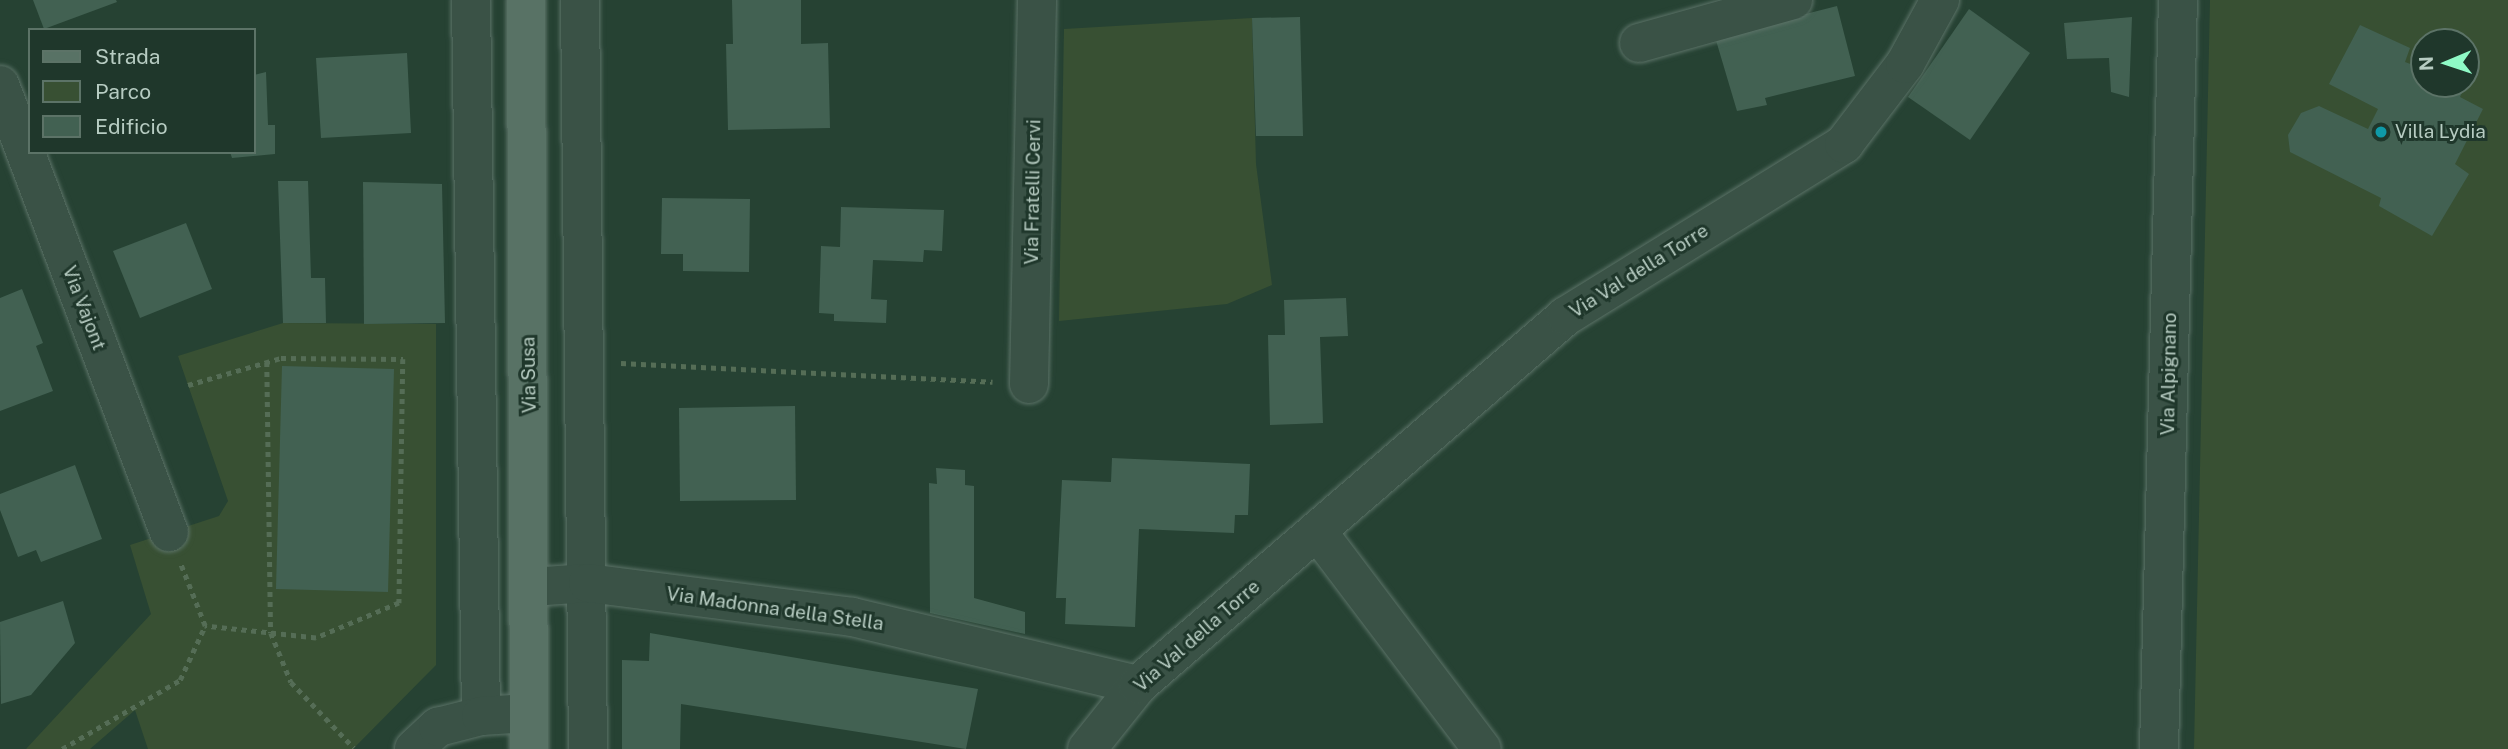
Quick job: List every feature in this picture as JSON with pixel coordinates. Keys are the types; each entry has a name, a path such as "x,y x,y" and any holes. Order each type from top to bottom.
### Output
{"main road":[{"name":"Via Susa","path":"526,0 531,587 529,731"}],"street":[{"path":"471,0 481,716"},
{"path":"580,0 588,749"},
{"name":"Via Fratelli Cervi","path":"1029,384 1037,0"},
{"path":"1639,43 1793,0"},
{"name":"Via Val della Torre","path":"1087,749 1138,685 1566,316 1844,144 1905,64 1940,0"},
{"name":"Via Alpignano","path":"2159,749 2178,0"},
{"name":"Via Vajont","path":"0,85 169,532"},
{"path":"1317,531 1482,749"},
{"name":"Via Madonna della Stella","path":"531,587 588,583 852,617 1138,685"},
{"path":"414,749 438,727 481,716 529,731"}],"path":[{"path":"188,385 281,358 403,359 399,603 316,638 205,626"},
{"path":"585,361 1029,384"},
{"path":"267,362 271,634 291,682 354,748"},
{"path":"62,749 180,680 205,626 169,532"}],"green space":[{"path":"2210,0 2508,0 2508,749 2194,749"},
{"path":"1252,18 1256,164 1272,285 1227,304 1059,321 1064,29"},
{"path":"283,323 436,324 436,665 353,749 148,749 135,710 90,749 26,749 151,614 130,545 219,516 228,501 178,356"}],"building":[{"path":"33,0 117,2 47,28 44,28"},
{"path":"732,0 801,0 801,44 828,43 830,128 728,130 726,44 733,44"},
{"path":"1837,6 1855,76 1765,98 1767,105 1737,111 1715,37"},
{"path":"1969,9 2030,53 1970,140 1908,97"},
{"path":"1300,17 1303,136 1256,136 1252,18"},
{"path":"2132,17 2129,97 2111,92 2109,58 2067,59 2064,23"},
{"name":"Villa Lydia","path":"2360,25 2410,48 2405,62 2410,64 2410,98 2462,98 2483,109 2455,164 2469,174 2432,236 2379,206 2381,198 2290,152 2288,135 2301,113 2319,106 2368,129 2378,109 2329,84"},
{"path":"407,53 411,133 321,138 316,58"},
{"path":"266,72 268,125 275,125 275,154 232,158 231,154 256,154 256,74"},
{"path":"278,181 308,181 311,278 325,278 326,323 283,323"},
{"path":"363,182 442,184 445,323 364,324"},
{"path":"662,198 750,199 749,272 683,271 683,254 661,254"},
{"path":"841,207 944,210 942,251 924,250 923,262 873,260 871,299 887,300 886,323 834,321 834,314 819,313 821,246 840,247"},
{"path":"186,223 212,289 140,318 113,251"},
{"path":"22,289 43,343 36,346 53,391 0,411 0,298"},
{"path":"1346,298 1348,336 1320,337 1323,423 1270,425 1268,335 1285,335 1284,300"},
{"path":"282,366 394,369 388,592 276,589"},
{"path":"795,406 796,500 680,501 679,408"},
{"path":"1112,458 1250,464 1248,515 1235,515 1234,533 1139,529 1135,627 1065,624 1066,598 1056,598 1062,480 1111,482"},
{"path":"75,465 102,539 41,562 36,550 18,557 0,510 0,494"},
{"path":"936,468 965,470 965,485 974,486 974,598 1025,612 1025,634 930,613 929,483 937,484"},
{"path":"63,601 75,643 31,695 1,704 0,622"},
{"path":"650,633 978,689 966,749 681,704 680,749 622,749 622,660 649,661"}],"place":[{"name":"Villa Lydia","path":"2381,132"}]}
